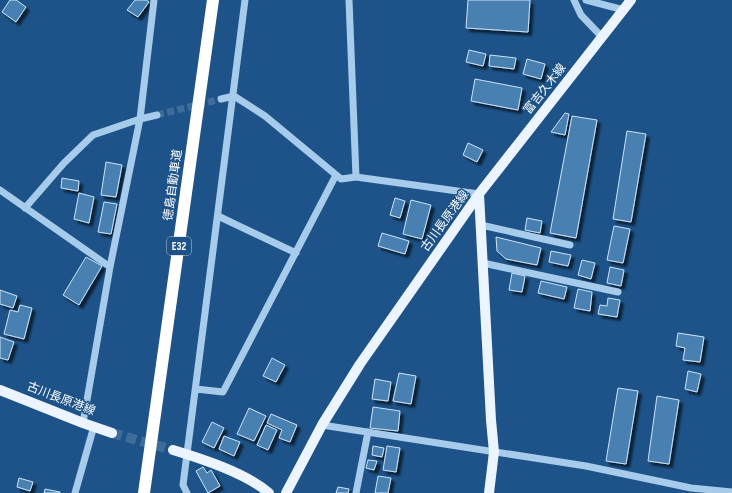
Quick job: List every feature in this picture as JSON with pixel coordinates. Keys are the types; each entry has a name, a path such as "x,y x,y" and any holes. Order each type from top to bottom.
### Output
{"highway":[{"name":"徳島自動車道","path":"144,493 213,0"}],"main road":[{"name":"富吉久木線","path":"479,194 631,0"},
{"name":"古川長原港線","path":"479,194 494,452 489,493"},
{"name":"古川長原港線","path":"286,493 322,425 365,357 479,194"},
{"name":"古川長原港線","path":"0,390 112,433"},
{"path":"174,450 226,469 260,485 269,493"}],"street":[{"path":"83,423 110,267 140,119 154,0"},
{"path":"187,493 184,485 245,0"},
{"path":"350,0 356,177"},
{"path":"574,0 580,15 602,37"},
{"path":"586,0 624,10"},
{"path":"221,99 234,96 265,116 341,179 356,177 479,194"},
{"path":"25,208 64,163 93,135 140,119 157,115"},
{"path":"196,389 223,392 336,175"},
{"path":"0,190 110,267"},
{"path":"218,216 296,253"},
{"path":"481,225 570,245"},
{"path":"483,263 618,292"},
{"path":"322,425 586,466 700,491 732,492"},
{"path":"75,493 94,426"},
{"path":"356,493 368,432"}],"building":[{"path":"10,0 16,0 26,7 16,22 2,12"},
{"path":"135,0 146,0 149,2 138,17 127,10"},
{"path":"468,0 530,0 528,32 466,28"},
{"path":"469,50 486,54 483,66 466,62"},
{"path":"490,55 516,58 514,69 489,66"},
{"path":"527,59 545,64 541,79 523,74"},
{"path":"475,79 522,88 518,110 471,101"},
{"path":"565,113 569,114 565,135 551,132"},
{"path":"572,116 597,120 576,238 550,233"},
{"path":"627,131 646,134 631,222 613,219"},
{"path":"468,143 483,150 477,162 463,155"},
{"path":"106,162 122,165 116,197 101,195"},
{"path":"62,178 79,181 78,191 61,188"},
{"path":"79,193 94,197 89,223 74,219"},
{"path":"395,198 405,201 400,218 390,215"},
{"path":"411,200 431,205 422,239 403,234"},
{"path":"104,202 117,204 111,234 98,232"},
{"path":"527,218 542,221 540,233 525,230"},
{"path":"614,226 630,229 623,263 607,260"},
{"path":"382,233 409,241 405,254 378,246"},
{"path":"496,237 541,248 537,265 506,259 497,251"},
{"path":"551,251 571,255 568,266 549,262"},
{"path":"86,257 102,266 79,305 63,295"},
{"path":"582,260 595,263 591,279 578,275"},
{"path":"610,267 624,270 621,286 607,283"},
{"path":"512,273 525,276 522,292 509,290"},
{"path":"541,281 567,287 564,299 538,293"},
{"path":"578,289 592,292 590,311 574,308"},
{"path":"0,290 17,296 13,308 0,304"},
{"path":"608,298 620,300 617,317 598,314 600,305 607,306"},
{"path":"20,305 32,308 24,339 4,334 10,310 18,312"},
{"path":"678,333 704,337 700,362 683,360 685,348 676,346"},
{"path":"0,337 14,342 8,360 0,358"},
{"path":"272,358 285,365 276,382 263,376"},
{"path":"688,371 701,374 697,392 685,389"},
{"path":"399,373 416,376 411,404 393,401"},
{"path":"375,379 391,382 388,401 372,399"},
{"path":"618,388 638,391 626,464 606,461"},
{"path":"657,396 679,400 669,464 648,461"},
{"path":"373,407 400,411 398,431 370,428"},
{"path":"249,408 266,416 254,441 237,434"},
{"path":"271,414 297,425 290,442 279,438 282,430 267,423"},
{"path":"212,422 224,428 214,448 202,442"},
{"path":"266,425 277,430 268,450 257,445"},
{"path":"224,436 240,442 234,456 219,449"},
{"path":"373,446 384,448 382,457 372,455"},
{"path":"387,446 400,448 396,472 383,470"},
{"path":"368,460 377,461 374,470 366,468"},
{"path":"203,467 207,473 211,470 220,486 208,493 196,471"},
{"path":"378,476 391,478 388,493 375,493"},
{"path":"19,478 33,482 30,491 17,487"},
{"path":"338,487 349,489 348,493 336,493"},
{"path":"45,489 60,492 60,493 44,493"}],"tunnel":[{"path":"157,115 221,99"},
{"path":"112,433 173,450"}]}
